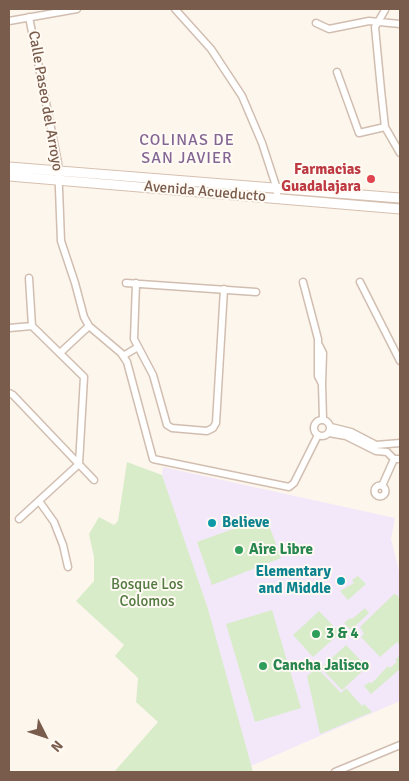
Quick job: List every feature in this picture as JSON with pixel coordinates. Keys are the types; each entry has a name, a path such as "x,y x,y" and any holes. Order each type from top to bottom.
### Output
{"main road":[{"name":"Avenida Acueducto","path":"9,167 58,175 277,194 400,209"},
{"name":"Avenida Acueducto","path":"9,176 58,175"},
{"name":"Avenida Acueducto","path":"277,194 400,198"}],"street":[{"path":"9,21 77,9"},
{"path":"175,9 211,49 242,96 262,143 277,194"},
{"path":"385,10 375,27 385,127 400,152"},
{"name":"Calle Paseo del Arroyo","path":"29,17 58,175 61,241 75,283 80,307 89,326 123,356 132,376 152,460 289,487 294,483 318,435"},
{"path":"316,23 329,29 378,21 400,24"},
{"path":"337,72 359,133 385,127"},
{"path":"19,519 79,464 84,377 32,326 29,278"},
{"path":"303,282 319,345 323,352 322,419 314,426 318,435 330,430 351,432 376,445 400,443"},
{"path":"360,282 400,357"},
{"path":"126,283 256,292"},
{"path":"136,284 134,339 153,375 167,425 172,428 207,431 213,428 216,423 224,290"},
{"path":"9,328 32,326"},
{"path":"60,353 89,326"},
{"path":"123,356 138,347"},
{"path":"9,393 94,480"},
{"path":"322,419 330,423 330,430"},
{"path":"330,430 376,451 385,451 397,459 382,486"},
{"path":"39,501 54,522 63,545 68,567"},
{"path":"334,772 400,745"}],"shaded area":[{"path":"163,467 395,518 391,539 400,575 400,701 251,766 162,475"}],"green space":[{"name":"Bosque Los Colomos","path":"127,462 162,475 208,609 253,772 114,772 158,722 136,702 138,678 115,656 124,645 76,601 94,581 94,557 89,534 99,517 114,525 118,521"},
{"name":"Aire Libre","path":"266,517 281,558 212,585 197,542"},
{"path":"358,576 366,584 348,600 340,591 354,583 352,580"},
{"path":"394,594 400,599 400,645 397,642 380,657 361,637 364,634 360,627"},
{"path":"365,608 369,613 351,630 344,623"},
{"name":"Cancha Jalisco","path":"272,610 301,708 255,722 226,624"},
{"name":"3 & 4","path":"319,611 340,633 313,657 293,635"},
{"path":"346,645 367,667 342,690 321,668"},
{"path":"400,655 400,669 371,694 364,686 370,682 372,683 388,666 390,668 397,662 395,660"},
{"path":"317,668 341,693 346,688 362,706 364,704 372,712 320,734 307,676"}],"place":[{"name":"Farmacias Guadalajara","path":"371,179"},
{"name":"Believe","path":"212,523"},
{"name":"Aire Libre","path":"239,550"},
{"name":"Elementary and Middle","path":"341,581"},
{"name":"3 & 4","path":"316,634"},
{"name":"Cancha Jalisco","path":"263,666"}],"district":[{"name":"COLINAS DE SAN JAVIER","path":"187,150"}]}
